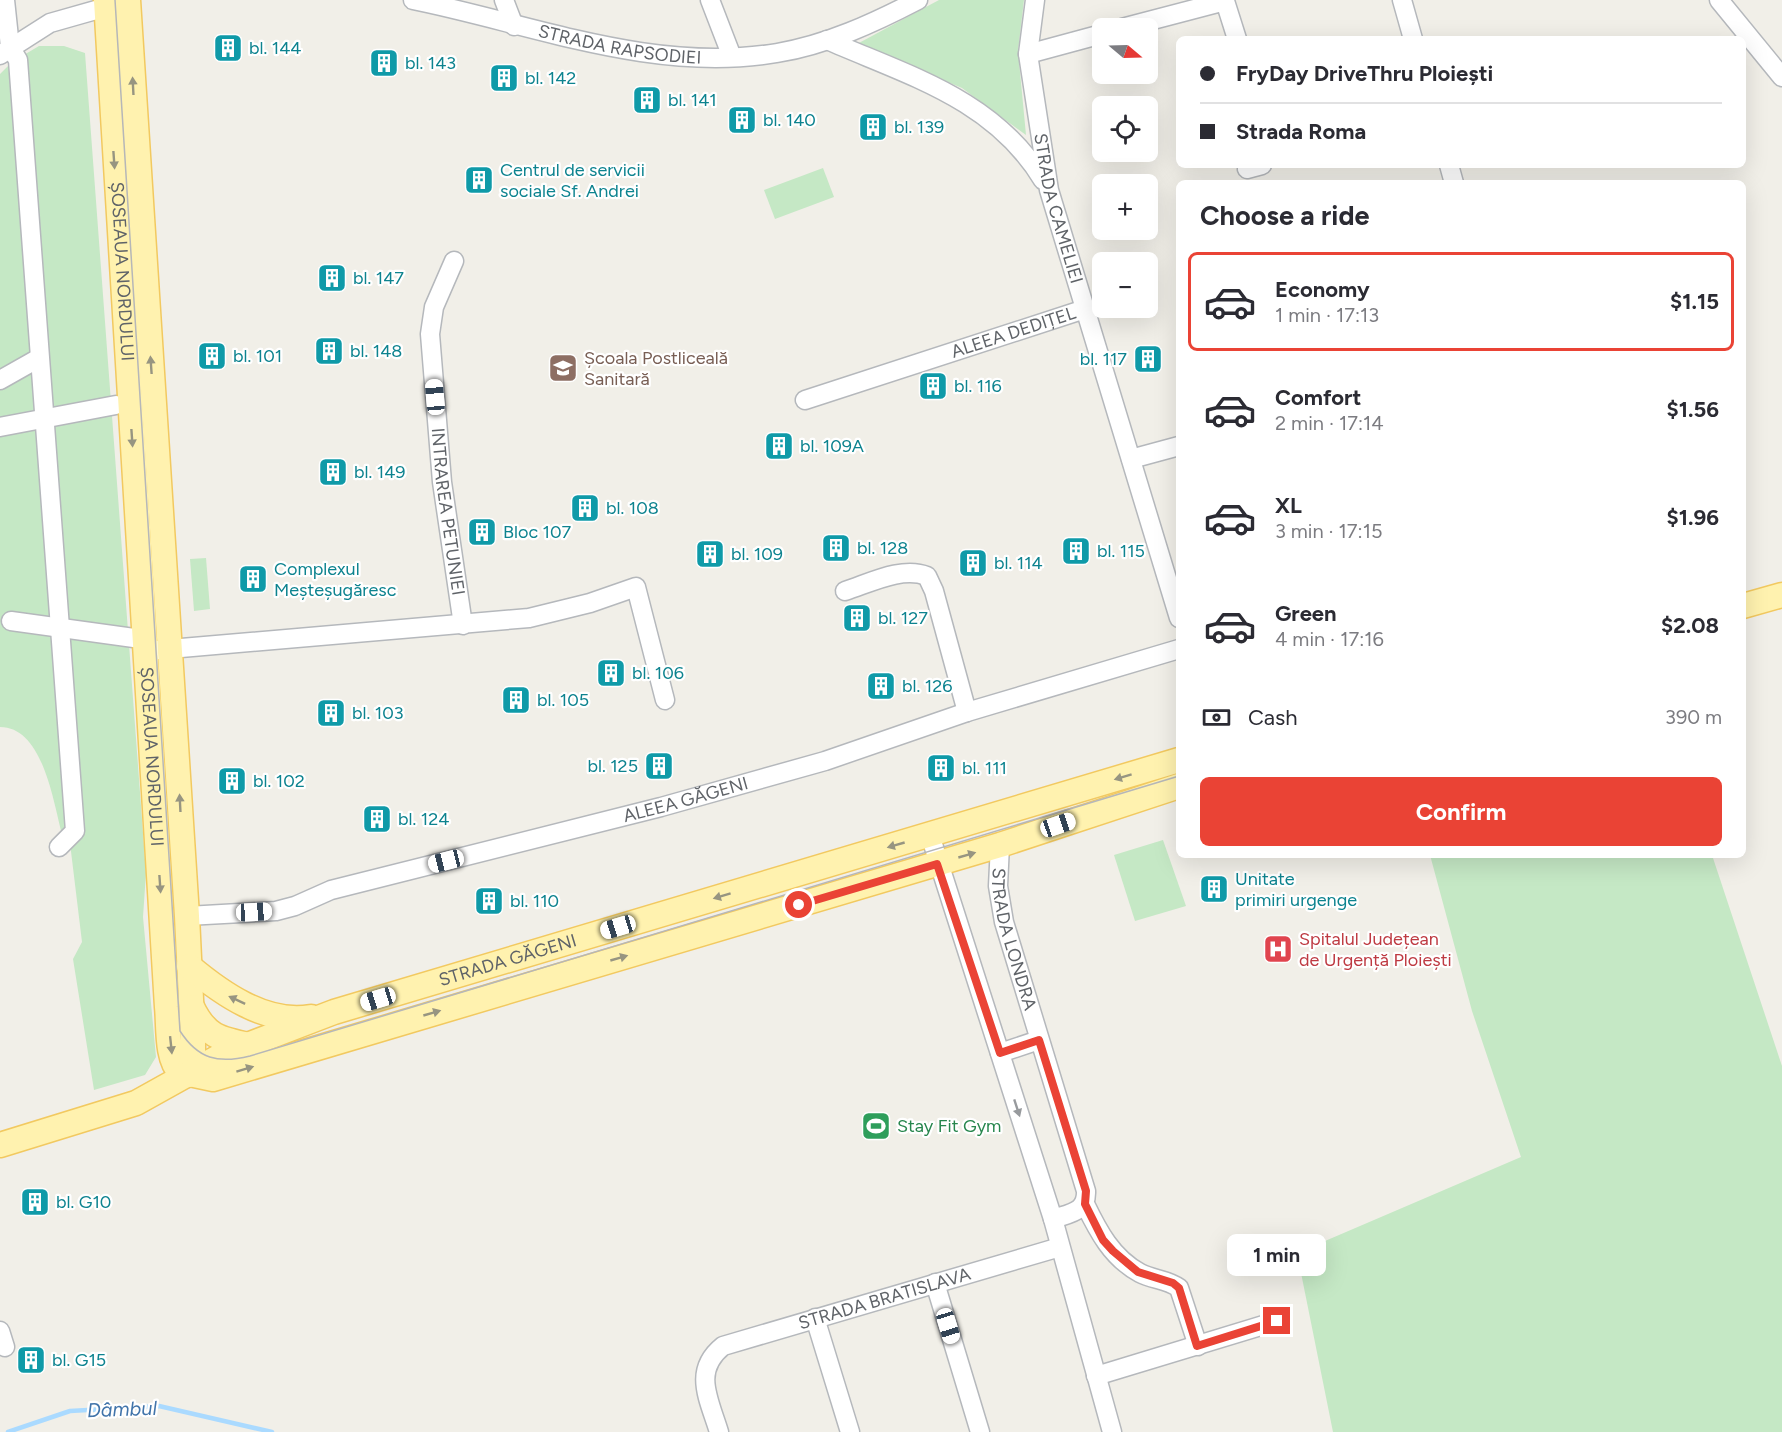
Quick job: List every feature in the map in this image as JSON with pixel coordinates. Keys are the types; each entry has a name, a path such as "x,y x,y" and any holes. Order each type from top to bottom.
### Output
{"main road":[{"name":"ȘOSEAUA NORDULUI","path":"117,2 164,549 174,561 180,634 171,648 192,1006 193,1057 188,1075 176,1068 170,1041 140,645 117,2"},
{"path":"1746,605 1782,595"},
{"path":"1746,621 1782,612"},
{"name":"STRADA GĂGENI","path":"0,1145 136,1103 224,1054 334,1012 1176,761"},
{"name":"STRADA GĂGENI","path":"188,1075 213,1079 1000,845 1176,787"},
{"path":"189,966 226,995 265,1012 305,1018 334,1012"},
{"path":"192,1006 202,1027 216,1036 249,1045"}],"street":[{"path":"5,0 5,51"},
{"path":"5,51 50,23 117,2 133,0"},
{"name":"STRADA RAPSODIEI","path":"413,0 472,12 514,26 684,58 777,53 827,40 886,17 918,0"},
{"path":"504,0 514,26"},
{"path":"710,0 732,57"},
{"name":"STRADA CAMELIEI","path":"1035,0 1028,54 1049,190 1176,608"},
{"path":"1402,0 1412,36"},
{"path":"1719,0 1782,77"},
{"path":"1158,19 1225,1 1236,36"},
{"path":"1028,54 1092,37"},
{"path":"827,40 968,103 1006,132 1021,148 1049,190"},
{"path":"5,51 18,60 75,831 59,847"},
{"name":"INTRAREA PETUNIEI","path":"454,261 434,307 429,334 442,482 464,625"},
{"name":"ALEEA DEDIȚEL","path":"805,400 1085,309"},
{"path":"0,380 39,358"},
{"path":"0,427 116,405"},
{"path":"1131,459 1176,447"},
{"path":"845,591 900,574 916,572 927,576 934,591 967,712"},
{"path":"11,621 59,627 140,645 171,648 529,618 590,603 636,587 665,700"},
{"name":"ALEEA GĂGENI","path":"187,916 276,911 295,906 331,890 661,807 825,761 967,712 1176,650"},
{"path":"930,835 937,864 1053,1219 1112,1432"},
{"name":"STRADA LONDRA","path":"1000,845 998,886 1003,913 1039,1040 1086,1191 1085,1204 1103,1240 1113,1251 1138,1272 1173,1283 1179,1288 1197,1346"},
{"path":"1000,1053 1039,1040"},
{"path":"1053,1219 1081,1210 1085,1204"},
{"name":"STRADA BRATISLAVA","path":"719,1432 705,1376 705,1366 723,1346 1060,1247"},
{"path":"935,1283 980,1432"},
{"path":"815,1318 850,1432"},
{"path":"1096,1376 1277,1321"}],"green space":[{"path":"939,0 1024,0 1018,51 1026,135 962,88 857,44"},
{"path":"39,46 64,46 85,53 146,873 143,917 156,1057 145,1075 94,1090 73,959 82,942 69,835 62,834 50,786 36,752 27,739 15,730 0,727 0,74 12,62"},
{"path":"823,168 834,197 775,219 764,190"},
{"path":"206,558 210,609 194,611 190,559"},
{"path":"1163,840 1186,906 1135,921 1114,855"},
{"path":"1431,858 1713,858 1782,1066 1782,1432 1333,1432 1297,1253 1521,1157 1472,1011"}],"waterway":[{"name":"Dâmbul","path":"8,1432 70,1411 159,1406 272,1432"}],"tram line":[{"path":"115,0 180,1031 194,1048 219,1059 250,1056 1176,777"}],"place":[{"name":"bl. 144","path":"228,48"},
{"name":"bl. 143","path":"384,63"},
{"name":"bl. 142","path":"504,78"},
{"name":"bl. 141","path":"647,100"},
{"name":"bl. 140","path":"742,120"},
{"name":"bl. 139","path":"873,127"},
{"name":"Centrul de servicii sociale Sf. Andrei","path":"479,180"},
{"name":"bl. 147","path":"332,278"},
{"name":"bl. 148","path":"329,351"},
{"name":"bl. 101","path":"212,356"},
{"name":"bl. 117","path":"1148,359"},
{"name":"Școala Postliceală Sanitară","path":"563,368"},
{"name":"bl. 116","path":"933,386"},
{"name":"bl. 109A","path":"779,446"},
{"name":"bl. 149","path":"333,472"},
{"name":"bl. 108","path":"585,508"},
{"name":"Bloc 107","path":"482,532"},
{"name":"bl. 128","path":"836,548"},
{"name":"bl. 115","path":"1076,551"},
{"name":"bl. 109","path":"710,554"},
{"name":"bl. 114","path":"973,563"},
{"name":"Complexul Meșteșugăresc","path":"253,579"},
{"name":"bl. 127","path":"857,618"},
{"name":"bl. 106","path":"611,673"},
{"name":"bl. 126","path":"881,686"},
{"name":"bl. 105","path":"516,700"},
{"name":"bl. 103","path":"331,713"},
{"name":"bl. 125","path":"659,766"},
{"name":"bl. 111","path":"941,768"},
{"name":"bl. 102","path":"232,781"},
{"name":"bl. 124","path":"377,819"},
{"name":"Unitate primiri urgenge","path":"1214,889"},
{"name":"bl. 110","path":"489,901"},
{"name":"Spitalul Județean de Urgență Ploiești","path":"1278,949"},
{"name":"Stay Fit Gym","path":"876,1126"},
{"name":"bl. G10","path":"35,1202"},
{"name":"bl. G15","path":"31,1360"}],"route":[{"path":"799,905 937,864 1000,1053 1039,1040 1086,1191 1085,1204 1103,1240 1138,1272 1173,1283 1179,1288 1197,1346 1277,1321"}]}
